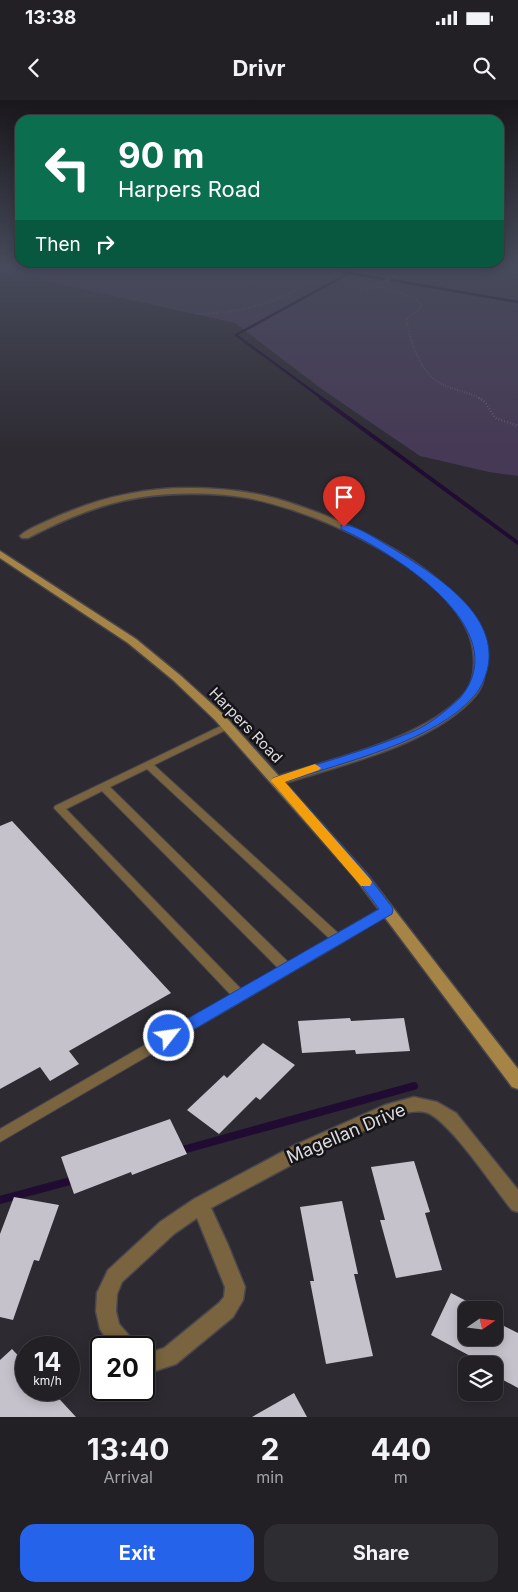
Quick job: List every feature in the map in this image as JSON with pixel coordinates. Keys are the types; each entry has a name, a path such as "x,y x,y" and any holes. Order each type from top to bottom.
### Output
{"street":[{"path":"25,536 88,507 122,497 193,491 248,495 274,501 330,520 373,540 416,567 458,600 473,620 483,641 484,662 479,681 472,692 454,710 419,733 277,781"},
{"name":"Harpers Road","path":"0,554 132,641 177,678 226,726 361,876 518,1082"},
{"name":"Magellan Drive","path":"116,1336 110,1329 106,1311 107,1293 115,1276 166,1228 200,1205 264,1168 349,1128 407,1105 422,1104 438,1109 450,1118 518,1204"},
{"path":"155,1361 169,1357 226,1310 233,1300 235,1287 219,1245 200,1205"}],"lane":[{"path":"226,726 59,808 240,996"},
{"path":"148,765 338,940"},
{"path":"102,786 287,969"},
{"path":"0,1136 387,910"}],"path":[{"path":"408,328 415,352 436,381 482,400 487,404 490,414 494,417 518,426"}],"shaded area":[{"path":"242,328 518,328 518,476 489,472 420,456 323,390"}],"building":[{"path":"12,821 171,993 69,1051 79,1064 50,1081 40,1067 0,1089 0,826"},
{"path":"350,1018 351,1021 404,1018 410,1051 356,1054 355,1050 302,1053 298,1021"},
{"path":"263,1043 295,1065 260,1100 256,1097 219,1134 187,1110 224,1075 227,1078"},
{"path":"170,1119 187,1154 132,1175 131,1172 74,1194 61,1157"},
{"path":"414,1161 430,1212 425,1213 442,1270 396,1278 380,1220 385,1220 371,1167"},
{"path":"14,1197 59,1205 39,1261 34,1260 13,1320 0,1317 0,1234"},
{"path":"342,1201 358,1274 354,1274 373,1356 326,1364 310,1281 314,1281 300,1207"},
{"path":"451,1293 467,1301 458,1301 458,1346 503,1346 503,1326 518,1333 518,1388 503,1380 503,1356 470,1356 431,1335"},
{"path":"12,1349 15,1352 15,1401 61,1401 76,1417 0,1417 0,1360"},
{"path":"294,1393 307,1417 252,1417"}],"waterway":[{"path":"248,328 236,335 323,399"},
{"path":"321,398 518,543"},
{"path":"179,1151 414,1086"},
{"path":"0,1200 74,1180"}],"slow traffic":[{"path":"315,768 277,781 366,882"}],"route":[{"path":"169,1036 320,951 387,910 361,876 277,781 419,733 454,710 472,692 479,681 484,662 483,641 473,620 458,600 416,567 373,540 344,527"}]}
